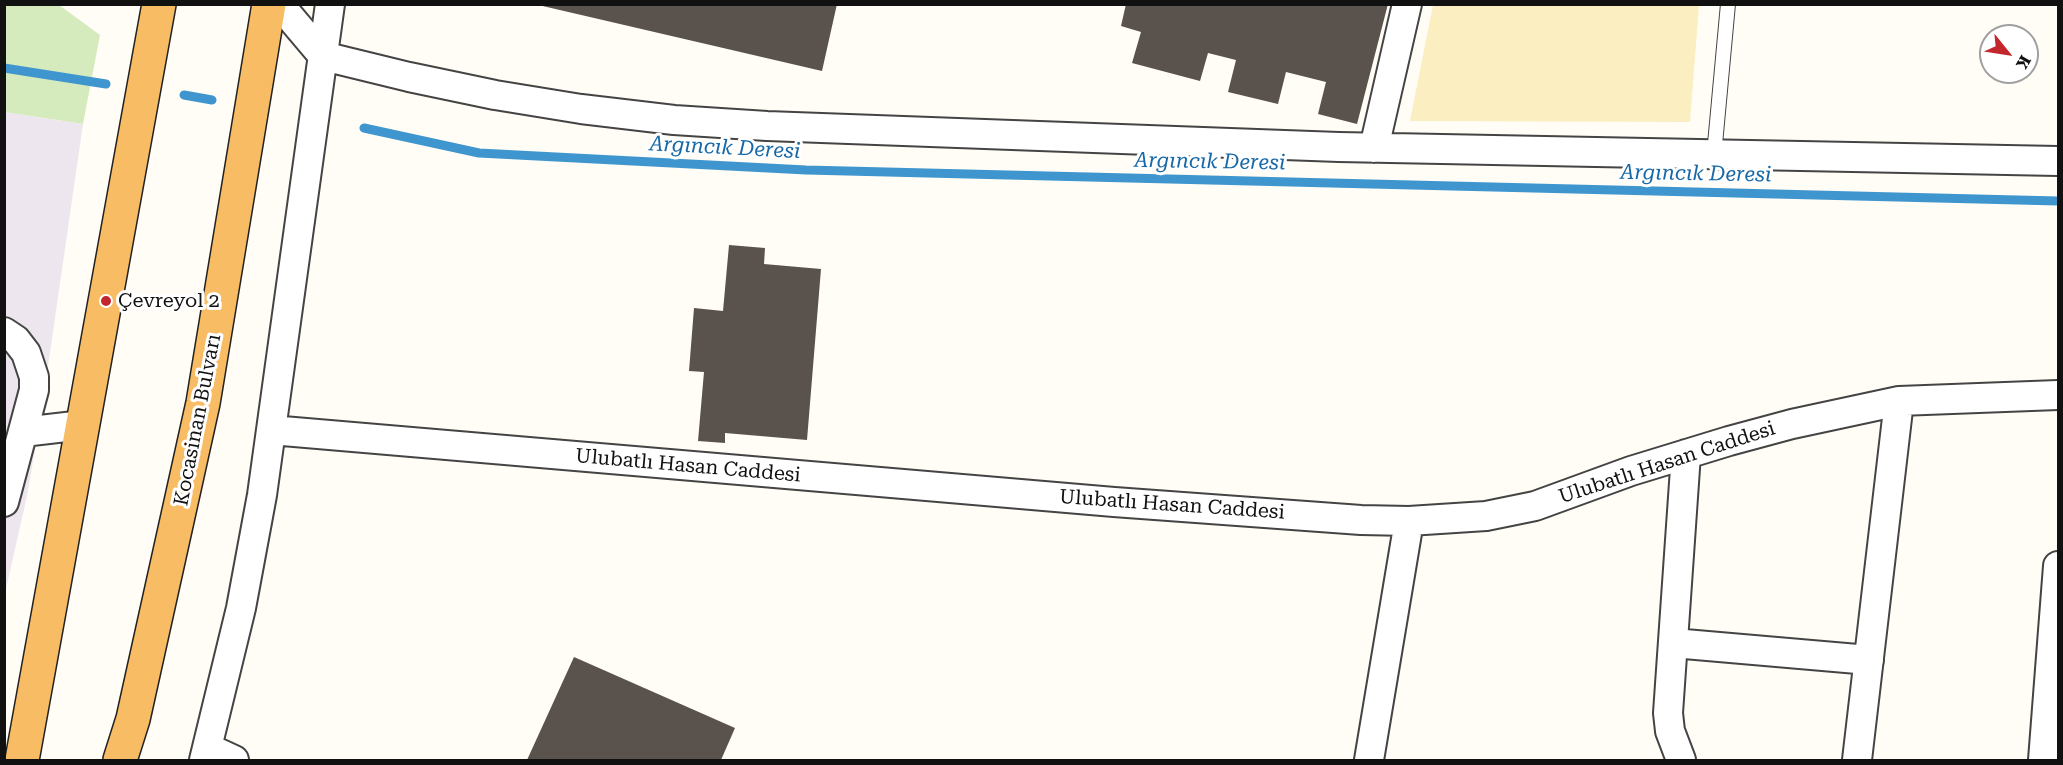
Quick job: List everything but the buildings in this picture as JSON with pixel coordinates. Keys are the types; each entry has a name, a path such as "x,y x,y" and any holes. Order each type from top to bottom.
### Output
{"highway":[{"path":"21,760 159,4"},
{"name":"Kocasinan Bulvarı","path":"120,760 133,719 203,404 269,4"}],"street":[{"path":"279,4 323,56 495,95 581,109 674,120 767,126 1374,148 2058,161"},
{"path":"234,760 206,754 241,608 262,495 330,4"},
{"path":"1374,148 1407,4"},
{"path":"4,332 16,340 26,353 34,376 34,390 4,502"},
{"name":"Ulubatlı Hasan Caddesi","path":"271,430 1102,501 1361,520 1409,521 1486,516 1535,506 1631,471 1686,454 1792,424 1899,401 2058,395"},
{"path":"1857,760 1899,401"},
{"path":"23,432 83,425"},
{"path":"1681,760 1670,731 1668,713 1686,454"},
{"path":"1369,760 1409,521"},
{"path":"2043,760 2058,566"},
{"path":"1673,643 1869,660"}],"lane":[{"path":"1714,155 1728,4"}],"shaded area":[{"path":"5,112 83,124 41,415 27,496 5,593"}],"green space":[{"path":"4,5 59,5 100,35 83,124 5,112"}],"sand":[{"path":"1433,5 1699,5 1690,122 1410,121"}],"waterway":[{"path":"4,68 106,84"},
{"path":"184,95 212,100"},
{"name":"Argıncık Deresi","path":"364,128 479,153 806,170 2058,201"}],"place":[{"name":"Çevreyol 2","path":"106,301"}]}
